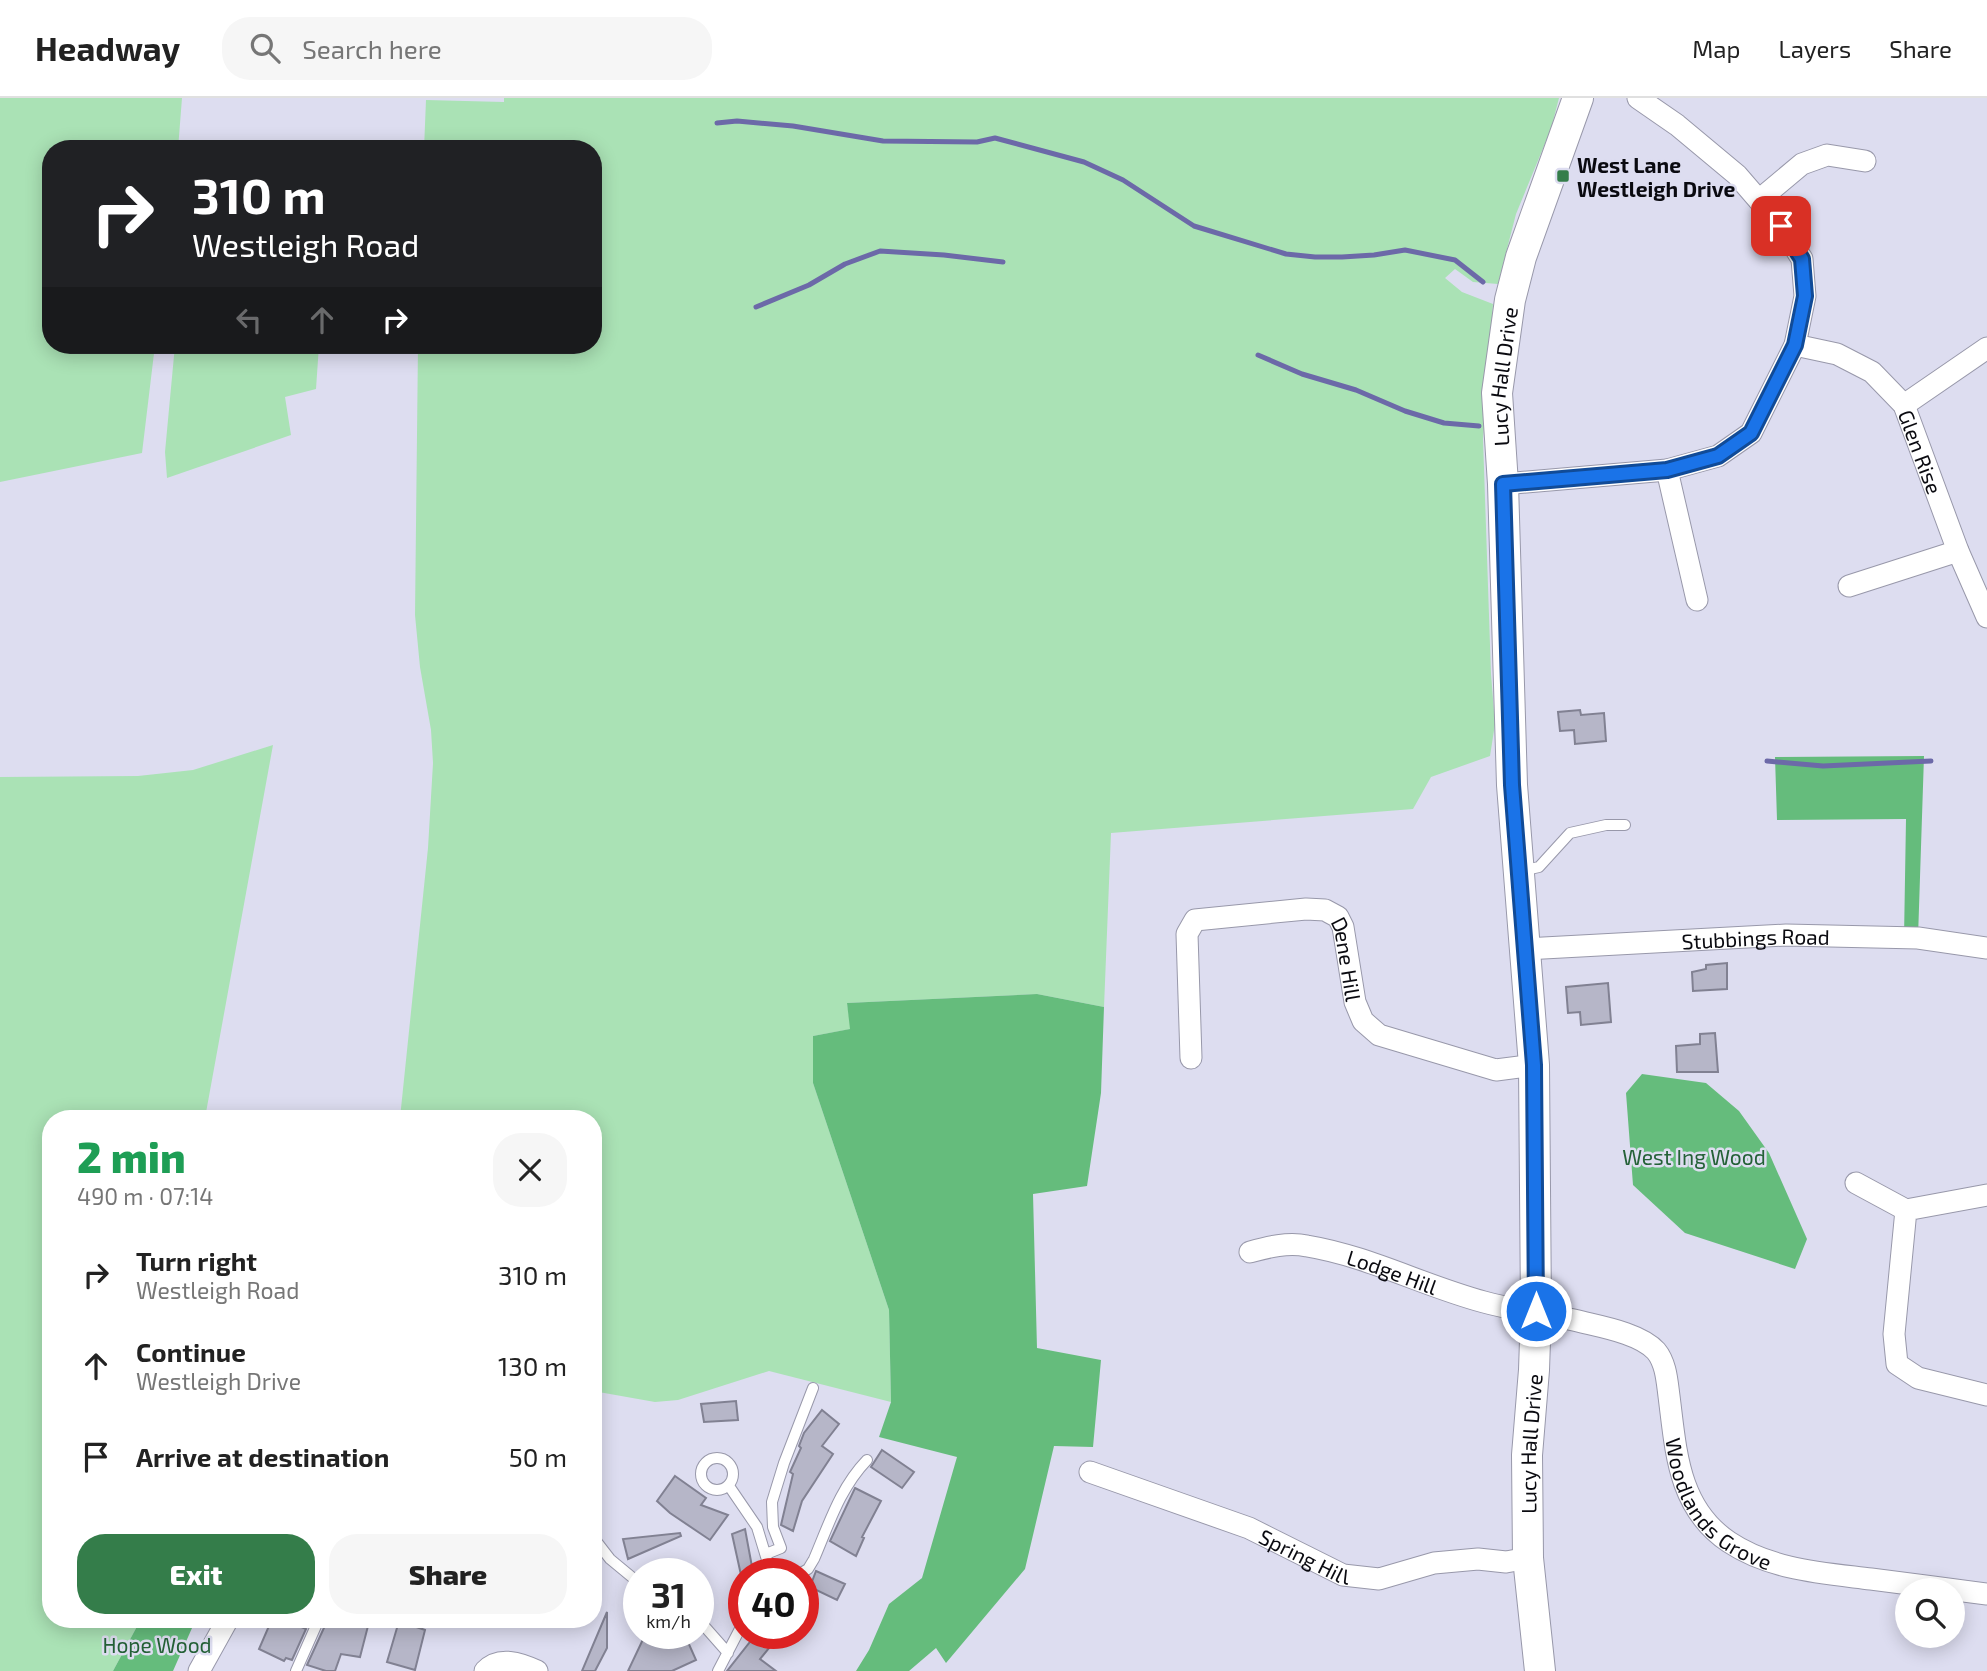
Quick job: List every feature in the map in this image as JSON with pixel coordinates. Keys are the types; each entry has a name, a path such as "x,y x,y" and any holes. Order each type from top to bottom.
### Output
{"street":[{"name":"Lucy Hall Drive","path":"1540,1671 1528,1558 1527,1455 1536,1311 1534,1065 1512,785 1503,484 1497,393 1510,300 1521,257 1578,98"},
{"path":"1503,484 1667,470 1718,456 1751,433 1795,345 1805,296 1802,259 1781,226 1737,175 1677,125 1638,98"},
{"path":"1759,200 1802,164 1826,155 1865,161"},
{"name":"Glen Rise","path":"1795,345 1837,354 1872,372 1903,405 1958,551 1987,617"},
{"path":"1903,405 1987,348"},
{"path":"1667,470 1697,600"},
{"path":"1849,586 1958,551"},
{"name":"Dene Hill","path":"1191,1058 1187,934 1195,920 1306,908 1325,910 1338,917 1343,928 1355,1002 1363,1021 1379,1035 1496,1070 1534,1065"},
{"name":"Stubbings Road","path":"1525,949 1786,935 1918,937 1987,948"},
{"path":"1856,1183 1906,1210 1987,1195"},
{"path":"1906,1210 1894,1334 1897,1364 1918,1378 1987,1395"},
{"name":"Lodge Hill","path":"1250,1252 1273,1246 1305,1245 1370,1263 1484,1302 1536,1311"},
{"name":"Woodlands Grove","path":"1536,1311 1612,1329 1635,1338 1655,1351 1665,1370 1676,1454 1685,1488 1696,1510 1711,1528 1730,1543 1792,1568 1987,1594"},
{"name":"Spring Hill","path":"1090,1472 1249,1528 1343,1575 1379,1579 1434,1563 1478,1559 1506,1562 1528,1558"},
{"path":"200,1671 223,1628"},
{"path":"485,1671 498,1662 525,1665 537,1671"}],"lane":[{"path":"1519,871 1539,866 1570,833 1606,825 1625,825"},
{"path":"766,1554 781,1548 773,1527 772,1503 784,1463 813,1388"},
{"path":"814,1558 841,1495 853,1475 867,1460"},
{"path":"729,1486 757,1527 767,1558"},
{"path":"602,1549 623,1570"},
{"path":"296,1671 315,1628"},
{"path":"714,1637 728,1653"},
{"path":"718,1671 730,1649"}],"green space":[{"path":"0,98 182,98 179,140 42,140 42,354 154,354 142,453 0,482"},
{"path":"504,98 1559,98 1551,129 1516,214 1498,284 1473,282 1455,269 1445,278 1462,292 1493,304 1483,439 1495,724 1490,756 1431,777 1413,809 1111,833 1104,1007 1037,994 847,1003 851,1029 813,1036 813,1083 889,1310 891,1402 769,1371 678,1400 655,1402 602,1393 602,1110 401,1110 428,848 433,763 415,615 418,354 602,354 602,140 424,140 426,100 504,102"},
{"path":"174,354 318,354 316,389 285,397 291,435 167,478 165,452"},
{"path":"273,745 206,1110 42,1110 42,1628 136,1628 113,1671 0,1671 0,777 138,776 193,770"},
{"path":"1924,756 1918,938 1904,938 1906,819 1777,820 1775,757"},
{"path":"1037,994 1104,1007 1101,1093 1087,1186 1033,1194 1037,1348 1101,1360 1093,1447 1054,1446 1025,1569 946,1663 936,1648 909,1671 856,1671 869,1650 889,1604 922,1578 957,1457 879,1437 891,1402 889,1310 813,1083 813,1036 850,1029 847,1003"},
{"name":"West Ing Wood","path":"1642,1074 1706,1083 1739,1111 1769,1153 1807,1239 1795,1269 1685,1233 1633,1185 1626,1093"},
{"name":"Hope Wood","path":"136,1628 192,1628 173,1671 113,1671"}],"building":[{"path":"1580,710 1581,715 1604,713 1606,741 1575,744 1574,730 1560,731 1558,712"},
{"path":"1727,963 1727,989 1693,991 1692,972 1706,969 1706,965"},
{"path":"1608,983 1611,1022 1581,1025 1580,1012 1568,1013 1566,987"},
{"path":"1715,1033 1718,1072 1677,1072 1676,1046 1700,1044 1700,1034"},
{"path":"736,1401 738,1420 704,1422 701,1404"},
{"path":"822,1410 839,1424 822,1446 833,1454 802,1501 793,1531 781,1525 793,1474 790,1472 801,1448 799,1446 804,1433"},
{"path":"882,1450 914,1472 902,1488 871,1467"},
{"path":"675,1476 706,1498 701,1505 728,1515 710,1540 657,1501"},
{"path":"855,1488 881,1501 862,1537 864,1538 856,1556 830,1541"},
{"path":"745,1529 750,1558 737,1558 732,1534"},
{"path":"680,1533 681,1536 630,1558 628,1558 623,1539"},
{"path":"819,1572 845,1584 837,1600 819,1591"},
{"path":"607,1612 607,1648 595,1671 582,1671 602,1628"},
{"path":"268,1628 306,1629 292,1660 286,1658 284,1661 259,1649"},
{"path":"324,1628 367,1628 360,1657 341,1654 335,1671 307,1665"},
{"path":"397,1628 425,1630 415,1670 387,1662"},
{"path":"638,1649 691,1649 696,1660 672,1671 628,1671"},
{"path":"744,1649 768,1649 760,1659 776,1671 727,1671"}],"waterway":[{"path":"717,123 737,121 793,126 883,141 977,142 995,138 1084,162 1123,180 1194,226 1286,254 1342,257 1405,250 1455,260 1483,282"},
{"path":"756,307 809,285 845,264 880,251 1003,262"},
{"path":"1258,355 1302,374 1356,390 1405,411 1444,423 1479,426"},
{"path":"1767,761 1823,766 1931,761"}],"place":[{"name":"West Lane Westleigh Drive","path":"1563,176"}],"route":[{"path":"1536,1311 1534,1065 1512,785 1503,484 1667,470 1718,456 1751,433 1795,345 1805,296 1802,259 1781,226"}]}
